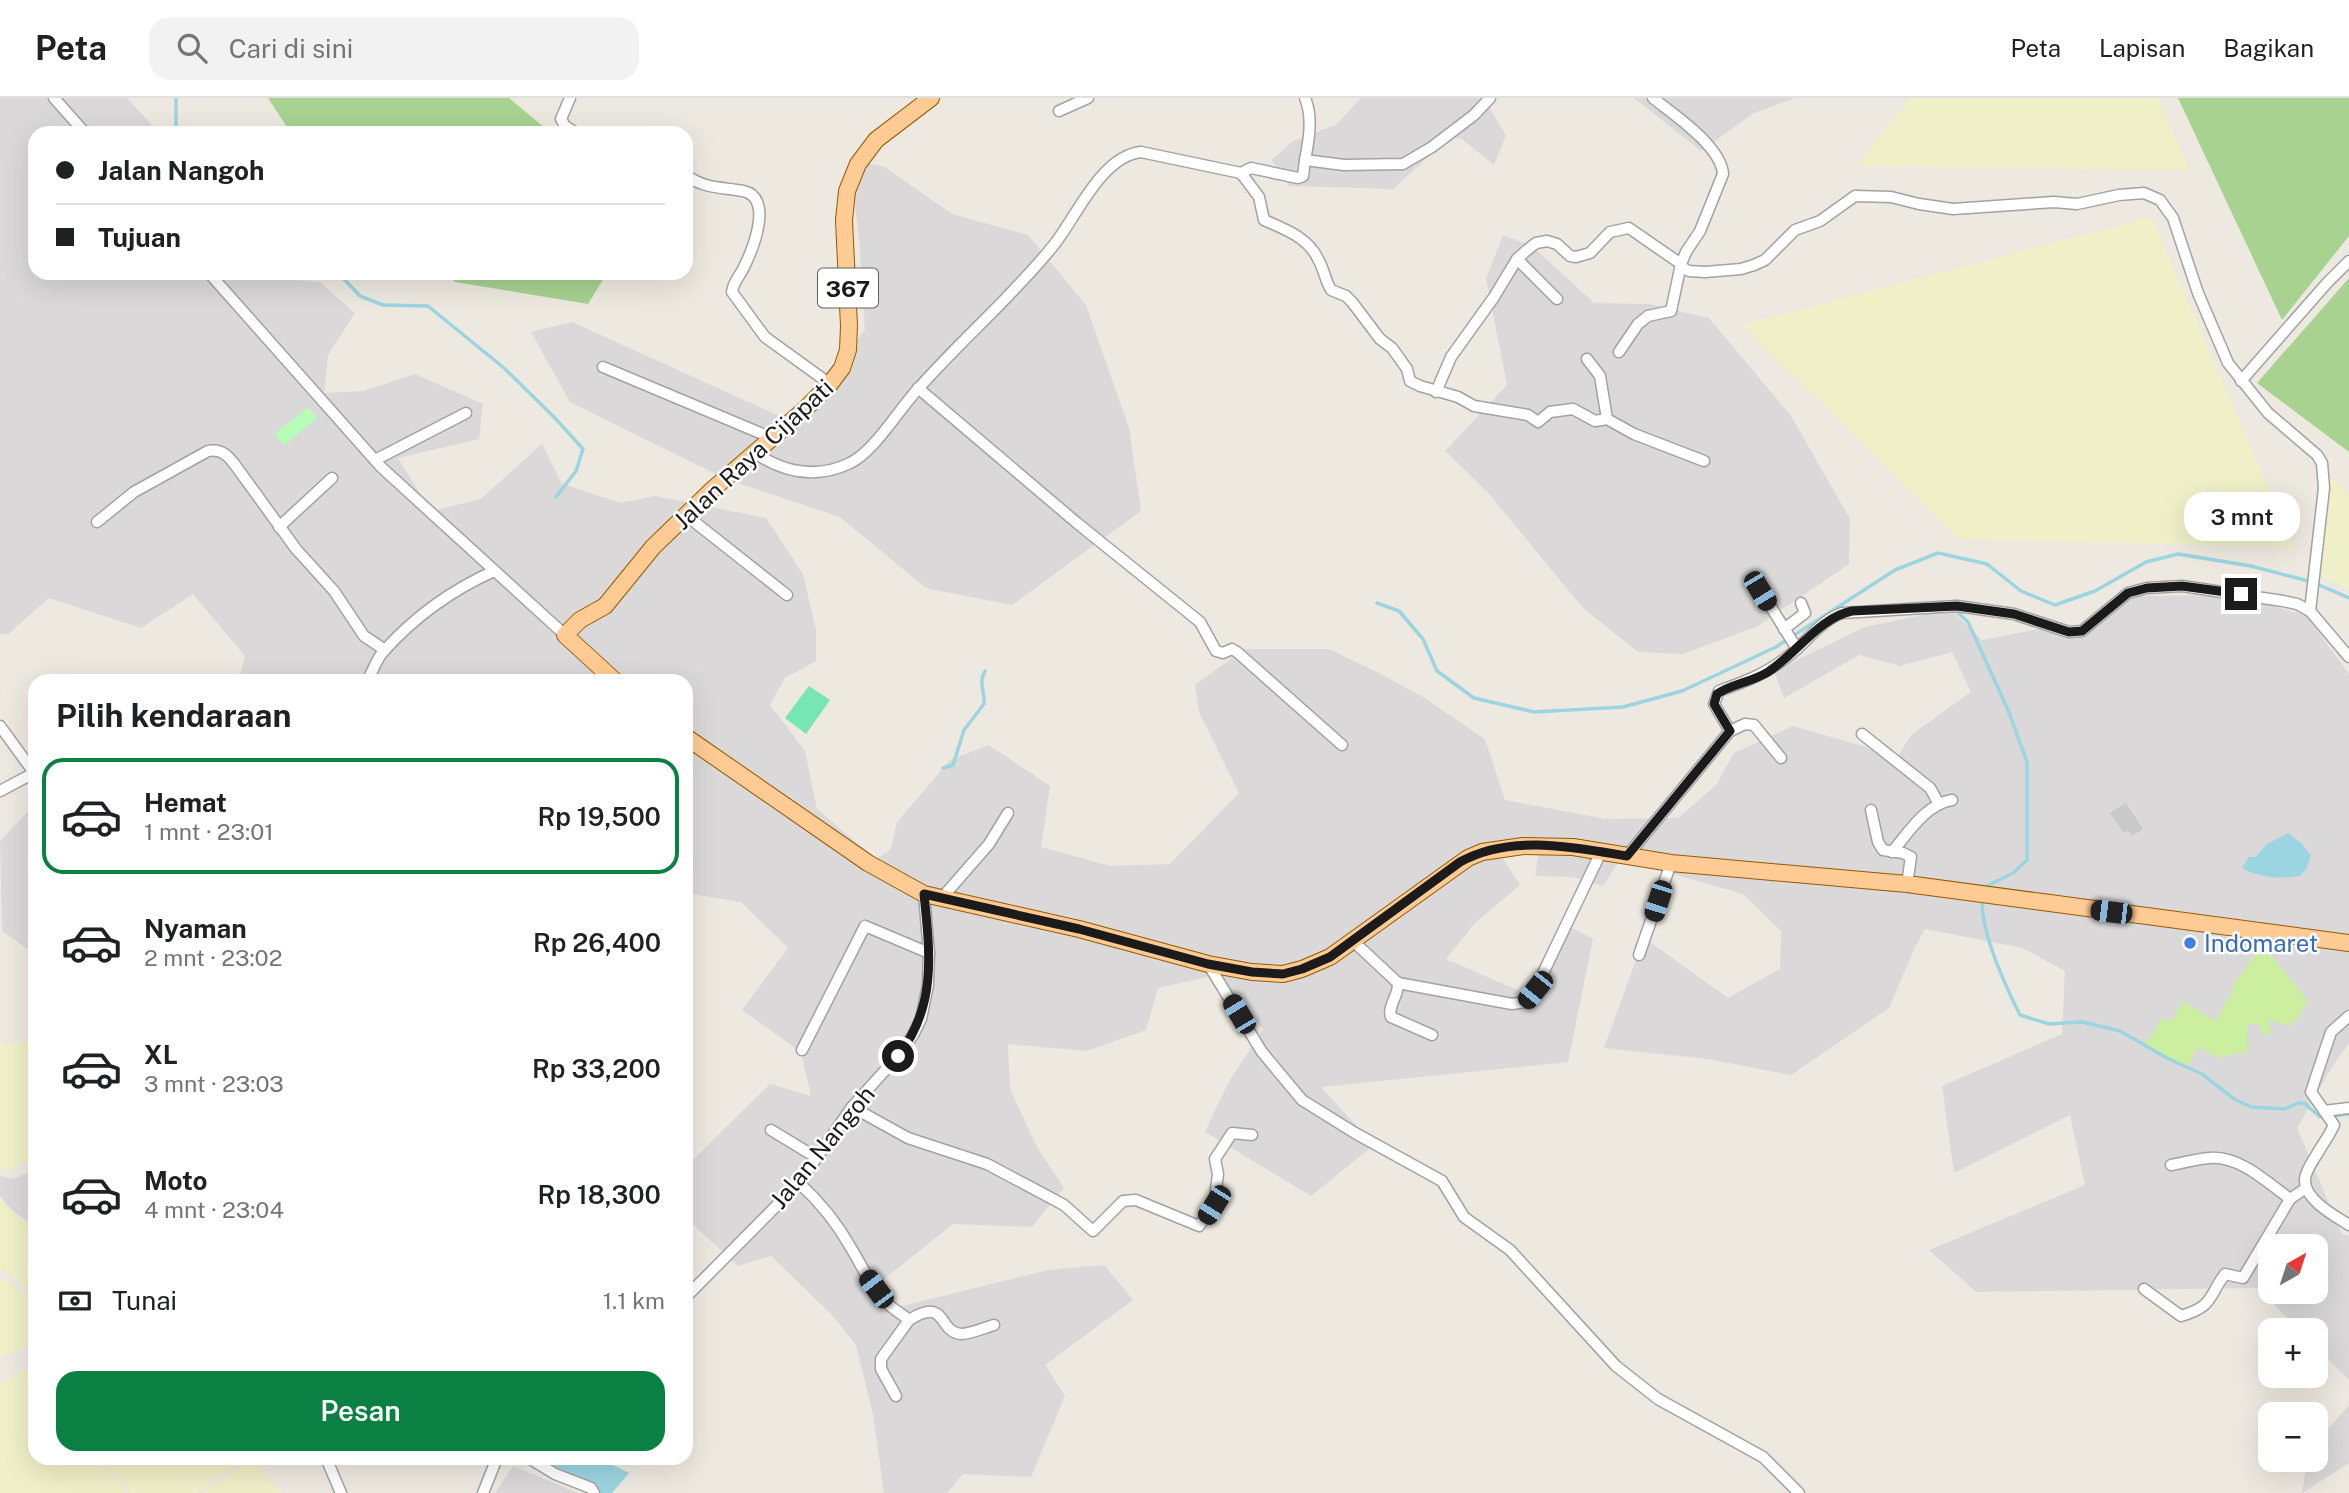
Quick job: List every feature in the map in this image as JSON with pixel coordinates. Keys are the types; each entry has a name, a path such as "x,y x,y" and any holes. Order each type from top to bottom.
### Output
{"main road":[{"name":"Jalan Raya Cijapati","path":"565,635 574,625 605,606 642,560 693,520 713,489 830,384 842,368 848,350 844,219 847,191 858,164 876,140 931,98"},
{"path":"565,635 607,674"},
{"path":"693,742 868,863 924,894 1079,929 1208,964 1252,972 1283,974 1330,957 1460,862 1482,852 1550,845 1671,863 1907,884 2349,943"}],"street":[{"path":"54,98 79,126"},
{"path":"565,126 561,118 570,98"},
{"path":"1059,111 1088,98"},
{"path":"755,453 771,464 795,472 817,472 852,463 865,452 918,388 1053,246 1075,211 1118,159 1125,155 1141,152 1241,173 1251,169 1301,177 1304,173 1309,137 1309,115 1305,98"},
{"path":"1305,160 1344,165 1403,164 1432,147 1474,115 1490,98"},
{"path":"1619,352 1638,324 1648,316 1671,311 1681,265 1692,241 1700,232 1721,182 1723,169 1717,156 1698,135 1653,98"},
{"path":"1241,173 1259,197 1264,219 1303,240 1319,260 1331,290 1346,296 1352,302 1380,339 1392,348 1407,369 1410,380 1458,397 1474,406 1528,415 1538,422 1550,412 1564,409 1573,410 1595,421 1607,419 1634,434 1704,461"},
{"path":"693,179 715,188 749,193 758,202 760,213 750,253 732,292 765,337 830,384"},
{"path":"1436,391 1451,358 1517,259 1535,243 1547,241 1557,244 1570,256 1584,255 1596,248 1610,232 1629,228 1689,271 1741,269 1765,260 1795,230 1820,221 1855,196 1891,197 1953,209 2054,202 2077,204 2144,192 2160,200 2173,218 2221,351 2241,381 2268,413 2317,455 2322,463 2325,488 2310,611"},
{"path":"1517,259 1557,299"},
{"path":"2241,381 2349,261"},
{"path":"215,280 375,460 565,635"},
{"path":"1587,359 1600,376 1607,419"},
{"path":"603,368 772,438"},
{"path":"918,388 1077,523 1200,622 1216,651 1223,653 1232,649 1237,652 1342,746"},
{"path":"375,460 466,413"},
{"path":"97,522 134,492 187,461 214,450 228,456 279,527 334,591 364,636 385,650"},
{"path":"279,527 332,478"},
{"path":"693,520 787,595"},
{"path":"371,674 385,650 412,622 465,584 494,571"},
{"path":"1730,731 1714,704 1717,694 1764,674 1829,620 1836,615 1852,611 1957,606 2014,614 2069,632 2082,631 2128,593 2147,588 2182,586 2297,604 2310,611 2349,657"},
{"path":"1760,591 1795,646"},
{"path":"1785,630 1805,613 1801,603"},
{"path":"1627,856 1730,731 1745,724 1754,725 1781,758"},
{"path":"0,726 28,766"},
{"path":"1862,734 1930,788 1939,804"},
{"path":"0,791 28,777"},
{"path":"1892,852 1913,827 1939,804 1952,800"},
{"path":"1871,810 1878,842 1883,850 1911,857 1907,884"},
{"path":"941,899 989,844 1008,813"},
{"path":"1353,941 1398,984 1512,1004 1525,1002 1535,990 1601,852"},
{"path":"1639,955 1671,863"},
{"name":"Jalan Nangoh","path":"693,1290 799,1183 852,1107 898,1056 917,1028 925,1002 929,953 924,894"},
{"path":"802,1050 865,926 929,953"},
{"path":"1208,964 1262,1052 1302,1100 1442,1181 1464,1217 1510,1250 1616,1366 1658,1399 1763,1457 1797,1493"},
{"path":"1398,984 1399,990 1389,1014 1432,1035"},
{"path":"2349,1016 2331,1032 2311,1092 2328,1115 2333,1129 2305,1176 2306,1188 2327,1211 2349,1225"},
{"path":"852,1107 908,1138 987,1164 1072,1210 1093,1231 1123,1201 1128,1200 1136,1200 1199,1226 1214,1205 1219,1174 1215,1159 1217,1154 1232,1133 1252,1135"},
{"path":"2328,1115 2349,1108"},
{"path":"771,1130 817,1158"},
{"path":"2171,1165 2210,1158 2233,1162 2253,1172 2290,1199"},
{"path":"799,1183 837,1224 866,1275 886,1302 909,1320"},
{"path":"2144,1289 2181,1316 2200,1309 2211,1298 2225,1274 2243,1278 2290,1199 2306,1188"},
{"path":"896,1396 881,1369 881,1359 909,1320 927,1311 933,1311 953,1331 960,1334 994,1325"},
{"path":"329,1465 341,1493"},
{"path":"483,1493 494,1465"},
{"path":"540,1465 555,1474 591,1488 594,1493"}],"shaded area":[{"path":"0,98 127,98 153,126 28,126 28,280 320,282 355,313 328,355 324,393 364,391 415,374 483,404 479,439 398,458 431,511 481,499 542,444 562,484 621,503 655,496 766,518 803,574 816,631 816,661 785,678 770,705 805,751 817,809 876,859 891,849 897,822 950,760 989,745 1050,786 1041,847 1110,866 1170,864 1239,793 1199,712 1195,685 1244,649 1329,649 1423,697 1485,739 1505,800 1605,819 1678,818 1716,785 1734,753 1793,726 1866,747 1893,764 1911,735 1971,692 1952,652 1900,666 1859,655 1784,698 1774,671 1865,627 1950,609 1982,640 2039,629 2085,631 2133,596 2236,595 2307,616 2349,674 2349,1043 2297,1128 2342,1234 2349,1236 2349,1380 2328,1359 2328,1318 2287,1318 2274,1304 2328,1304 2328,1234 2258,1234 2258,1288 1976,1292 1929,1250 2085,1185 2070,1115 1954,1173 1942,1086 2062,1034 2065,971 2023,948 1925,929 1889,1008 1791,1075 1708,1059 1604,1048 1644,938 1728,998 1780,969 1781,931 1743,894 1620,859 1603,886 1573,877 1535,876 1541,839 1496,848 1520,885 1475,923 1446,959 1522,992 1566,925 1593,939 1568,1062 1321,1087 1374,1145 1311,1196 1205,1132 1227,1085 1263,1029 1211,976 1158,988 1146,1030 1087,1051 1008,1044 1010,1089 1037,1147 1064,1188 1032,1227 953,1224 882,1281 898,1307 1048,1270 1104,1265 1133,1300 1045,1365 1065,1396 1031,1477 963,1474 947,1493 884,1493 873,1414 856,1345 833,1316 771,1256 738,1266 693,1224 693,1160 770,1084 811,1096 801,1052 742,1010 788,948 741,902 693,894 693,674 241,674 245,656 193,594 141,628 49,598 8,634 0,634"},
{"path":"1361,98 1484,98 1506,136 1494,165 1462,139 1450,137 1393,189 1289,186 1272,160 1293,141 1336,125"},
{"path":"1634,98 1795,98 1754,113 1701,151"},
{"path":"849,159 885,167 952,214 1028,235 1086,305 1129,428 1141,511 1012,605 926,588 840,517 726,479 570,402 531,332 572,322 786,419 814,394 865,330 859,238"},
{"path":"1503,235 1532,246 1594,303 1649,304 1709,318 1791,416 1850,519 1849,564 1758,626 1683,654 1638,652 1582,607 1490,495 1445,451 1507,385 1486,279"},
{"path":"2126,803 2143,829 2132,836 2128,830 2124,833 2110,813"},
{"path":"28,811 28,949 2,931 0,841"},
{"path":"28,1173 28,1222 11,1209 0,1196 0,1176 12,1179"},
{"path":"2349,1405 2349,1463 2302,1493 2305,1472 2328,1472 2328,1429"},
{"path":"513,1466 578,1493 495,1493"}],"green space":[{"path":"268,98 509,98 543,126 286,126"},
{"path":"1911,98 2158,98 2189,170 1857,166"},
{"path":"2178,98 2349,98 2349,236 2282,320"},
{"path":"2151,217 2294,547 1959,539 1742,325"},
{"path":"2349,278 2349,452 2257,383"},
{"path":"453,280 603,280 588,304"},
{"path":"308,407 317,418 284,445 275,434"},
{"path":"2328,477 2349,495 2349,589 2318,574"},
{"path":"809,686 830,700 806,734 785,718"},
{"path":"2268,952 2308,1001 2295,1023 2292,1020 2291,1027 2268,1019 2271,1036 2261,1032 2260,1025 2248,1023 2247,1055 2239,1052 2227,1057 2223,1054 2221,1059 2198,1047 2187,1067 2144,1045 2161,1018 2171,1021 2184,1002 2216,1021 2235,982 2256,954"},
{"path":"28,1042 28,1164 23,1160 6,1173 0,1167 0,1045"},
{"path":"0,1200 28,1226 28,1290 3,1269 0,1272"},
{"path":"3,1279 28,1295 28,1347 0,1357 0,1281"},
{"path":"28,1368 28,1465 105,1465 126,1493 0,1493 0,1384"},
{"path":"108,1465 235,1465 197,1493 130,1493"},
{"path":"243,1465 255,1465 282,1493 203,1493"}],"water":[{"path":"2288,833 2311,855 2307,868 2300,876 2270,877 2242,868 2249,857 2256,857 2267,844"},
{"path":"552,1465 613,1465 629,1473 612,1493 598,1493"}],"waterway":[{"path":"176,98 176,126"},
{"path":"345,280 360,296 383,305 428,306 504,368 555,418 583,449 576,471 556,497"},
{"path":"1377,603 1399,611 1423,639 1437,671 1474,698 1534,712 1623,707 1682,691 1776,647 1895,570 1938,553 1987,564 2021,591 2055,605 2095,591 2146,562 2178,554 2251,566 2312,582 2349,598"},
{"path":"1955,610 1968,622 2008,710 2027,762 2027,860 2013,873 1983,888"},
{"path":"943,768 953,765 964,730 984,704 982,684 985,671"},
{"path":"1982,899 1985,927 2001,974 2020,1015 2049,1024 2082,1022 2120,1031 2202,1074 2234,1099 2251,1107 2285,1109 2304,1103 2320,1117 2324,1117"},
{"path":"2332,1116 2349,1114"}],"place":[{"name":"Indomaret","path":"2190,943"}],"route":[{"path":"898,1056 908,1044 921,1019 928,985 929,942 924,894 1079,929 1208,964 1252,972 1283,974 1330,957 1460,862 1482,852 1550,845 1627,856 1730,731 1714,704 1719,691 1764,674 1836,615 1852,611 1957,606 2014,614 2069,632 2082,631 2128,593 2147,588 2182,586 2241,594"}]}
